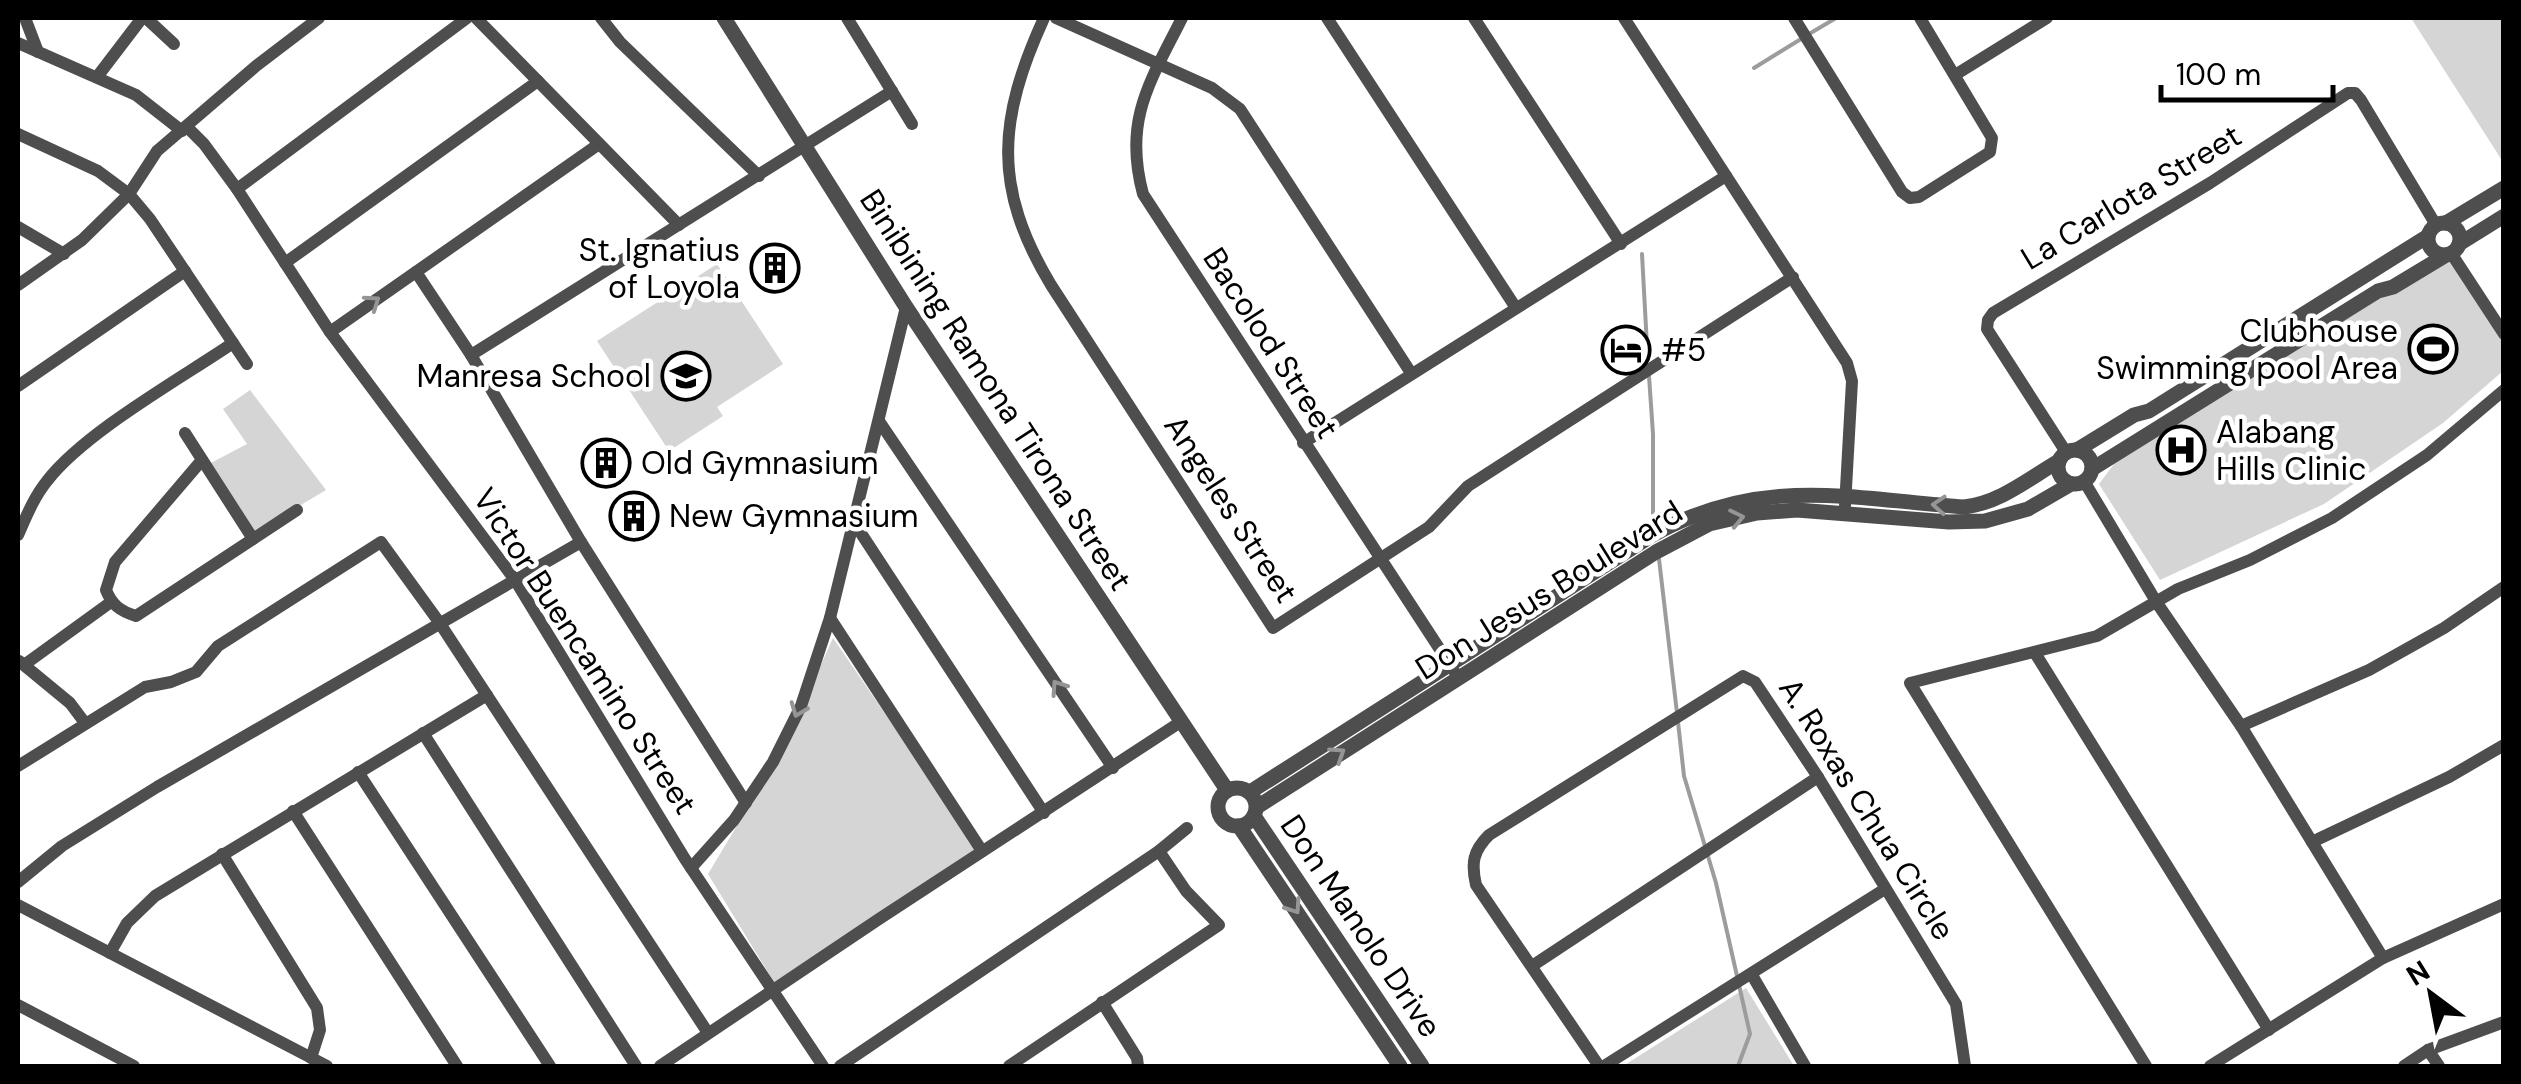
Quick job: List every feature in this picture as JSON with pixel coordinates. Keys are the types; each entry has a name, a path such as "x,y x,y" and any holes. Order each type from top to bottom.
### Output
{"street":[{"path":"25,18 38,52"},
{"path":"97,77 144,18 174,44"},
{"path":"18,285 64,254 129,194 158,151 256,66 319,18"},
{"path":"237,190 467,18"},
{"path":"476,18 679,226"},
{"path":"601,18 633,55 759,176"},
{"name":"Binibining Ramona Tirona Street","path":"724,18 906,307 1227,790"},
{"path":"847,18 912,124"},
{"name":"Angeles Street","path":"1044,18 1022,66 1009,130 1012,197 1026,238 1052,285 1272,628 1438,520 1468,486 1792,277"},
{"path":"1056,18 1212,88 1240,110 1410,373"},
{"name":"Bacolod Street","path":"1182,18 1140,107 1134,132 1134,162 1143,194 1454,671"},
{"path":"1327,18 1516,308"},
{"path":"1474,18 1621,244"},
{"path":"1624,18 1851,372 1845,506"},
{"path":"1796,21 1902,192 1910,198 1919,197 1990,152 1993,145 1920,18"},
{"path":"1956,75 2046,18"},
{"name":"Victor Buencamino Street","path":"18,43 136,95 204,144 330,332 514,580 691,868 823,1066"},
{"path":"285,264 538,81"},
{"path":"471,354 892,91"},
{"name":"La Carlota Street","path":"2067,455 1987,329 1992,313 2210,183 2348,93 2355,92 2361,100 2437,228"},
{"path":"18,134 98,172 129,194 150,218 247,364"},
{"path":"330,332 599,144"},
{"path":"1303,442 1726,176"},
{"name":"Don Jesus Boulevard","path":"1845,506 1969,523 2028,509 2082,478 2154,418 2369,276 2380,264 2504,188"},
{"name":"Don Jesus Boulevard","path":"1254,805 1454,671 1709,524 1784,511 1845,506 1964,507 1998,500 2134,415 2154,418 2378,291 2393,287 2504,216"},
{"path":"18,227 64,254"},
{"path":"2452,251 2432,250 2437,228 2457,230 2452,251 2504,334"},
{"path":"18,386 186,271"},
{"path":"416,272 471,354 582,542 746,803"},
{"path":"2369,276 2378,291"},
{"path":"691,868 746,803 793,724 830,618 906,307"},
{"path":"18,535 40,490 60,466 107,428 233,343"},
{"path":"2146,1066 1910,684 2096,636 2178,588 2250,560 2332,518 2427,455 2504,390"},
{"path":"879,421 1113,768"},
{"path":"185,433 253,539"},
{"path":"2082,478 2059,475 2067,455 2086,455 2082,478 2383,958"},
{"path":"202,460 115,562 106,590 111,602 122,612 136,616 296,510"},
{"path":"1998,500 2005,516"},
{"path":"853,521 1044,813"},
{"path":"18,766 146,686 196,672 218,646 381,542 439,622 708,1034"},
{"path":"18,882 62,846 157,787 582,542"},
{"path":"2241,726 2369,670 2444,628 2504,587"},
{"path":"85,724 70,703 21,662 111,602"},
{"path":"830,618 982,852"},
{"path":"2035,653 2269,1030"},
{"name":"A. Roxas Chua Circle","path":"1602,1066 1476,885 1472,869 1479,845 1488,835 1743,676 1755,682 1818,777 1956,1004 1965,1066"},
{"path":"110,952 138,909 487,695"},
{"path":"660,1066 1182,721"},
{"path":"423,733 636,1066"},
{"path":"2312,842 2504,745"},
{"path":"358,772 550,1066"},
{"path":"1532,966 1818,777"},
{"path":"1235,787 1254,805 1240,826 1220,818 1217,808 1220,797 1235,787"},
{"name":"Don Manolo Drive","path":"1254,805 1422,1066"},
{"path":"293,811 457,1066"},
{"name":"Don Manolo Drive","path":"1240,826 1400,1066"},
{"path":"840,1066 1159,851 1187,828"},
{"path":"1008,1066 1219,925 1186,890 1159,851"},
{"path":"222,854 317,1008 320,1030 311,1058"},
{"path":"1602,1066 1885,889"},
{"path":"2210,1066 2383,958 2504,904"},
{"path":"18,906 327,1066"},
{"path":"1743,980 1805,1066"},
{"path":"1102,1002 1137,1058 1138,1066"},
{"path":"18,1006 134,1066"},
{"path":"2404,1066 2428,1050 2504,1022"},
{"path":"2428,1050 2439,1066"}],"shaded area":[{"path":"2411,18 2503,18 2503,162"},
{"path":"2456,255 2503,330 2503,371 2443,423 2324,504 2160,580 2099,484 2114,464 2435,256"},
{"path":"717,264 783,364 717,407 723,416 669,451 597,341"},
{"path":"250,390 326,490 252,534 207,465 247,444 223,409"},
{"path":"833,638 979,850 774,982 708,874 784,747"},
{"path":"1746,988 1794,1066 1623,1066"}],"waterway":[{"path":"1809,34 1836,18"},
{"path":"1754,68 1801,39"},
{"path":"1642,254 1647,346"},
{"path":"1649,376 1653,524"},
{"path":"1659,559 1677,713"},
{"path":"1678,722 1684,776 1716,883 1737,976"},
{"path":"1738,1066 1750,1034 1739,985"}],"place":[{"name":"St. Ignatius of Loyola","path":"775,268"},
{"name":"Clubhouse Swimming pool Area","path":"2433,349"},
{"name":"#5","path":"1626,350"},
{"name":"Manresa School","path":"686,376"},
{"name":"Alabang Hills Clinic","path":"2181,450"},
{"name":"Old Gymnasium","path":"606,463"},
{"name":"New Gymnasium","path":"634,516"}]}
